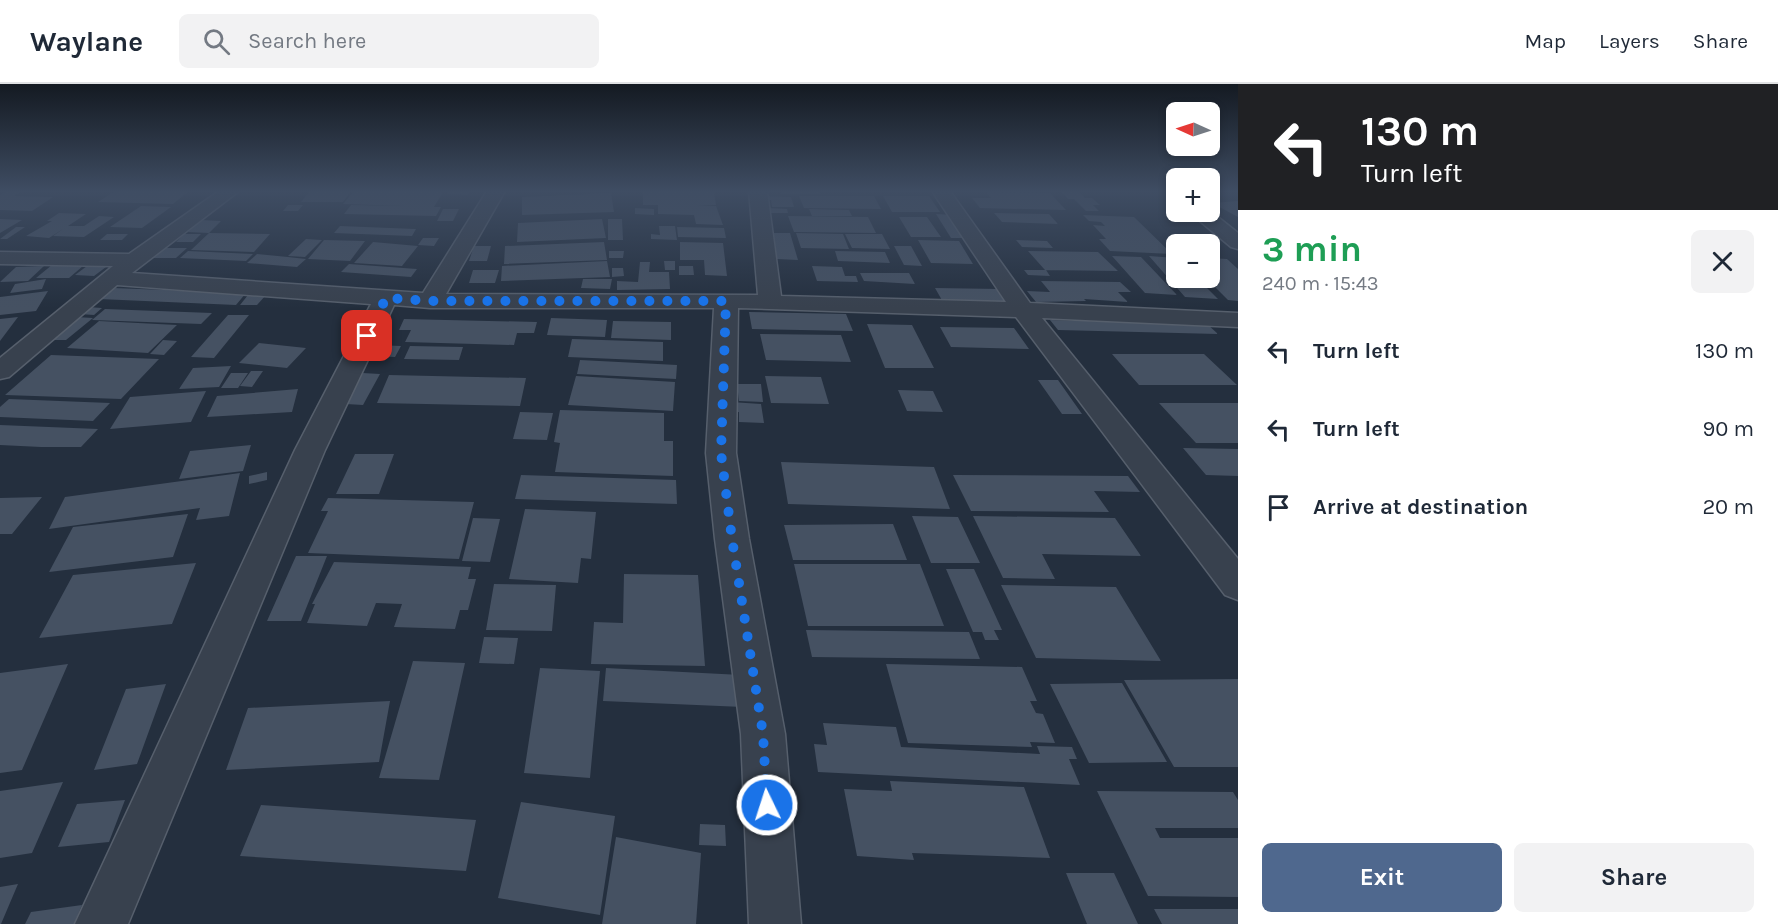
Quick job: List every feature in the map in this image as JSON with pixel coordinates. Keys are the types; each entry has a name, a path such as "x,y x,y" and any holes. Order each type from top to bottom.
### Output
{"street":[{"path":"0,371 134,260 175,230"},
{"path":"430,301 472,230"},
{"path":"762,230 770,302"},
{"path":"968,230 1023,310 1238,585"},
{"path":"1222,230 1238,243"},
{"path":"0,258 134,260"},
{"path":"112,279 430,301 770,302 1238,320"},
{"path":"101,924 310,450 386,298"},
{"path":"726,301 721,453 732,539 763,734 776,924"}],"building":[{"path":"12,230 20,230 7,239 0,239"},
{"path":"36,230 61,230 49,238 26,236"},
{"path":"61,230 94,230 84,237 53,236"},
{"path":"190,230 212,230 209,233 188,232"},
{"path":"336,230 415,230 412,236 334,233"},
{"path":"518,230 604,230 606,238 517,242"},
{"path":"608,230 623,230 623,240 608,240"},
{"path":"659,230 676,230 677,240 651,239 651,234 660,235"},
{"path":"677,230 724,230 726,238 678,237"},
{"path":"793,230 875,230 876,233"},
{"path":"907,230 936,230 941,237 911,237"},
{"path":"946,230 965,230 970,238 951,238"},
{"path":"1098,230 1148,230 1166,248 1166,254 1110,251 1099,239 1106,239"},
{"path":"209,233 270,234 254,252 191,250"},
{"path":"770,233 790,233 798,260 777,259"},
{"path":"796,233 843,234 849,249 801,248"},
{"path":"107,234 128,234 122,240 100,240"},
{"path":"184,234 201,234 193,242 176,242"},
{"path":"845,234 882,234 890,249 852,248"},
{"path":"423,238 439,238 434,246 418,245"},
{"path":"306,239 322,240 305,257 288,256"},
{"path":"324,240 365,241 350,261 308,259"},
{"path":"918,240 959,241 973,264 931,263"},
{"path":"1016,240 1047,241 1053,248 1022,247"},
{"path":"373,242 418,246 402,266 354,263"},
{"path":"604,242 607,260 504,264 505,246"},
{"path":"680,242 723,243 727,276 705,275 704,260 680,260"},
{"path":"474,246 491,246 487,261 469,261"},
{"path":"894,246 911,246 922,266 904,265"},
{"path":"163,248 187,248 176,258 151,258"},
{"path":"188,251 253,254 246,261 180,258"},
{"path":"609,251 624,251 623,258 609,258"},
{"path":"835,251 885,252 890,263 838,261"},
{"path":"1028,251 1098,252 1118,271 1045,270"},
{"path":"257,254 306,259 297,267 247,263"},
{"path":"1112,256 1141,257 1166,283 1166,288 1170,288 1177,295 1145,293"},
{"path":"1149,256 1166,257 1166,275"},
{"path":"1220,259 1227,259 1238,269 1238,301 1228,300 1216,288 1220,288"},
{"path":"58,260 90,260 69,278 36,278"},
{"path":"607,261 610,277 501,281 502,266"},
{"path":"664,261 675,261 675,270 665,270"},
{"path":"640,262 650,262 649,272 669,272 670,289 617,290 617,281 638,282"},
{"path":"91,263 110,264 94,276 75,275"},
{"path":"349,264 417,269 411,277 341,272"},
{"path":"44,266 28,281 0,282 16,267"},
{"path":"679,266 693,266 694,275 679,275"},
{"path":"812,266 842,267 845,276 856,276 858,282 817,281"},
{"path":"612,268 623,268 624,276 612,277"},
{"path":"473,270 499,270 495,283 469,283"},
{"path":"1024,270 1046,270 1050,276 1028,275"},
{"path":"860,273 909,273 915,284 864,281"},
{"path":"46,279 42,289 10,293 15,284"},
{"path":"583,279 612,279 610,289 581,288"},
{"path":"1041,281 1120,282 1131,292 1118,292 1128,302 1084,299 1086,301 1036,302 1027,291 1050,292"},
{"path":"113,288 246,293 236,305 99,299"},
{"path":"935,288 1000,289 1010,303 943,302"},
{"path":"1177,288 1207,288 1218,299 1185,297"},
{"path":"48,291 36,311 0,315 0,297"},
{"path":"248,295 266,295 257,305 240,305"},
{"path":"88,307 102,308 94,315 79,314"},
{"path":"105,309 212,313 201,324 92,320"},
{"path":"749,312 846,314 853,331 752,329"},
{"path":"228,315 249,315 214,358 191,357"},
{"path":"18,317 0,341 0,319"},
{"path":"76,317 93,318 66,340 48,340"},
{"path":"551,318 607,320 605,337 547,335"},
{"path":"404,319 537,322 534,333 517,333 514,345 405,342 411,330 399,330"},
{"path":"1050,320 1207,324 1218,334 1058,330"},
{"path":"99,321 177,325 148,353 67,348"},
{"path":"613,321 671,322 671,340 611,338"},
{"path":"867,324 912,325 934,368 885,368"},
{"path":"940,327 1014,328 1029,349 951,347"},
{"path":"760,334 841,335 851,362 766,360"},
{"path":"572,339 663,342 663,361 568,357"},
{"path":"163,340 177,341 164,355 150,354"},
{"path":"259,343 306,348 287,368 239,363"},
{"path":"378,345 401,346 395,357 372,356"},
{"path":"410,346 463,347 459,360 404,359"},
{"path":"1112,354 1204,354 1237,385 1139,385"},
{"path":"51,355 159,359 121,399 5,395"},
{"path":"580,360 677,365 676,379 577,374"},
{"path":"231,366 219,387 179,389 193,368"},
{"path":"251,371 263,371 252,387 240,386"},
{"path":"231,373 248,373 238,388 221,388"},
{"path":"363,373 380,374 363,405 346,404"},
{"path":"389,375 526,378 520,406 377,403"},
{"path":"576,376 675,382 673,411 568,405"},
{"path":"765,376 821,377 829,404 771,403"},
{"path":"1038,380 1058,380 1082,414 1062,414"},
{"path":"737,384 761,384 763,402 739,401"},
{"path":"298,389 292,412 207,417 217,396"},
{"path":"898,390 933,391 943,412 907,411"},
{"path":"206,391 191,422 110,429 130,397"},
{"path":"9,399 110,403 93,421 0,417 0,407"},
{"path":"731,402 761,404 764,423 739,422 739,412 732,412"},
{"path":"1159,403 1238,403 1238,443 1196,443"},
{"path":"560,410 664,413 664,441 673,441 673,476 555,472 560,443 554,442"},
{"path":"520,412 553,413 547,440 513,439"},
{"path":"0,425 98,429 81,447 41,447 0,445"},
{"path":"251,445 243,471 179,479 190,451"},
{"path":"1183,448 1238,449 1238,476 1206,475"},
{"path":"355,454 394,454 379,494 336,494"},
{"path":"781,462 934,467 950,509 788,504"},
{"path":"267,472 267,480 249,484 249,476"},
{"path":"240,473 229,516 196,520 200,508 49,529 65,497"},
{"path":"521,475 676,480 677,504 515,499"},
{"path":"953,475 1128,476 1140,492 1094,491 1109,512 971,511"},
{"path":"42,497 12,534 0,534 0,498"},
{"path":"328,498 474,502 459,559 308,553 328,511 321,511"},
{"path":"525,509 596,512 591,559 581,558 578,583 509,579"},
{"path":"188,514 173,557 49,572 73,527"},
{"path":"912,516 958,517 980,563 931,563"},
{"path":"973,516 1115,518 1141,556 1042,554 1055,579 1003,578"},
{"path":"473,518 500,519 490,562 462,561"},
{"path":"893,524 907,560 793,560 784,525"},
{"path":"296,556 327,556 301,621 267,621"},
{"path":"334,562 471,567 468,579 476,579 468,610 460,610 455,629 394,627 402,604 376,603 367,626 307,623 315,604 312,604"},
{"path":"196,563 172,624 39,638 73,575"},
{"path":"794,564 920,564 944,626 808,626"},
{"path":"946,569 974,569 1002,630 994,630 999,640 985,640 982,632 973,632"},
{"path":"624,574 698,575 705,666 591,664 594,622 623,623"},
{"path":"494,584 556,585 552,631 486,630"},
{"path":"1001,585 1116,587 1161,661 1036,658"},
{"path":"806,630 969,632 980,659 812,657"},
{"path":"484,637 518,638 514,664 479,663"},
{"path":"413,661 465,663 439,780 379,778"},
{"path":"68,664 22,770 0,773 0,673"},
{"path":"886,664 1022,667 1037,701 1030,701 1036,713 1043,714 1055,743 1030,742 1032,747 908,743"},
{"path":"540,668 600,671 590,778 524,773"},
{"path":"606,668 741,675 743,707 603,701"},
{"path":"1238,679 1238,767 1174,767 1124,680"},
{"path":"1122,683 1167,762 1089,763 1050,684"},
{"path":"166,684 137,764 94,770 126,689"},
{"path":"390,701 379,762 226,770 248,708"},
{"path":"823,723 896,727 901,747 1040,754 1037,746 1072,747 1077,759 1069,759 1080,785 818,772 814,744 827,745"},
{"path":"890,781 1024,787 1050,858 912,853 914,860 857,856 844,789 892,791"},
{"path":"63,782 32,853 0,858 0,791"},
{"path":"1097,791 1233,792 1238,800 1238,828 1155,828 1160,838 1238,838 1238,897 1148,896"},
{"path":"125,800 109,842 58,847 77,804"},
{"path":"521,802 615,816 600,915 498,898"},
{"path":"261,805 476,820 466,871 240,856"},
{"path":"700,824 725,825 726,846 699,845"},
{"path":"616,837 701,853 696,924 602,924"},
{"path":"1066,873 1114,873 1138,924 1087,924"},
{"path":"18,884 1,924 0,924 0,887"},
{"path":"82,905 74,924 25,924 31,912"},
{"path":"1154,909 1238,909 1238,924 1162,924"}],"route":[{"path":"367,336 386,298 430,301 726,301 721,453 732,539 763,734 767,805"}]}
